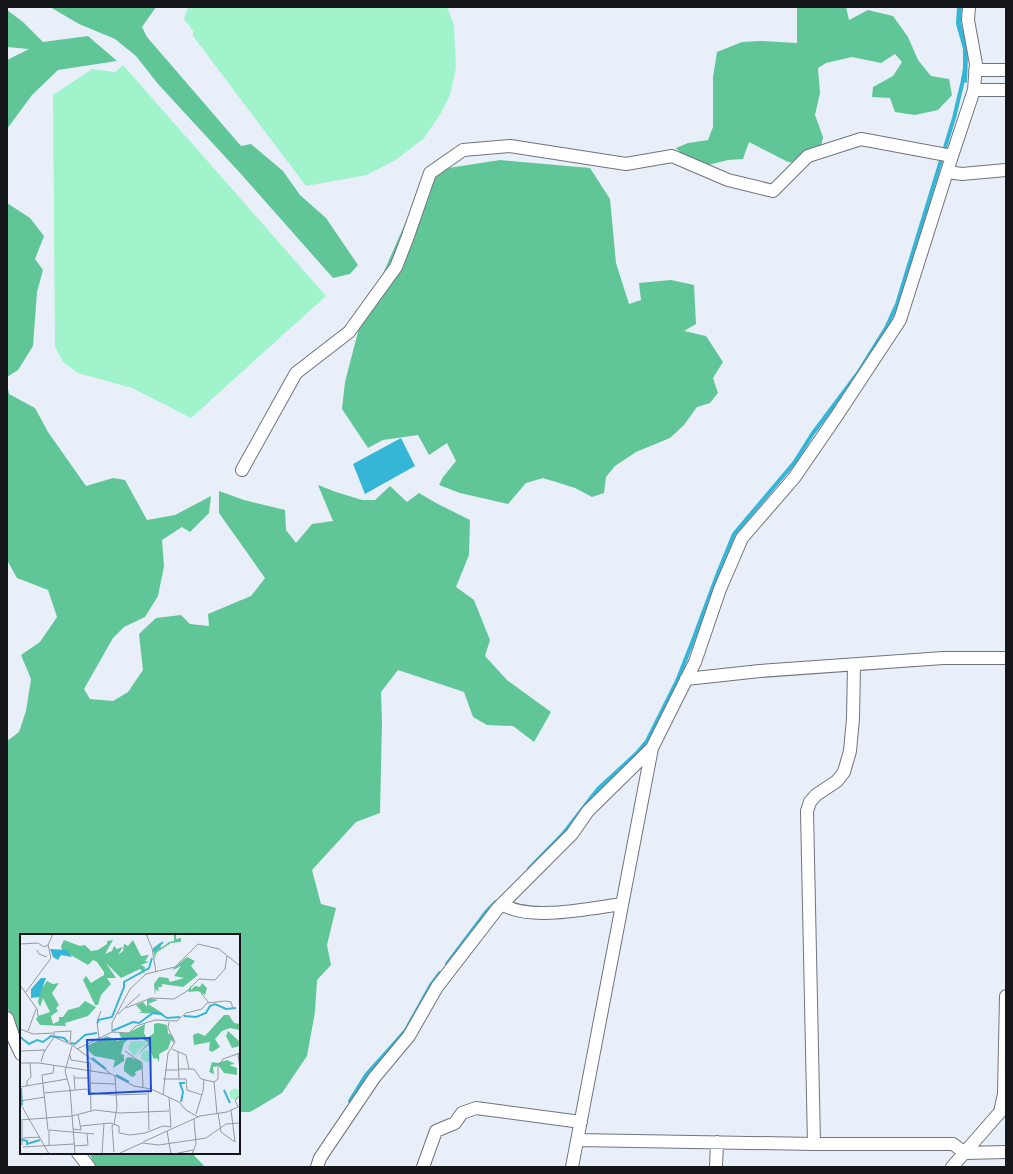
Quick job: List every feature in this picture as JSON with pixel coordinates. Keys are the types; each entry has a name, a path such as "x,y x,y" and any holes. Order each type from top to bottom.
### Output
{"street":[{"path":"572,1167 652,748 695,662 720,589 742,538 794,478 900,320 974,90 976,64 968,20 969,7"},
{"path":"976,70 1006,70"},
{"path":"974,90 1006,90"},
{"path":"242,470 296,373 349,332 396,267 408,239 430,173 463,150 510,146 626,164 672,156 728,180 773,191 808,156 861,138 952,156"},
{"path":"947,172 962,174 1006,170"},
{"path":"686,679 760,671 943,658 1006,658"},
{"path":"814,1144 807,811 810,802 816,795 837,781 844,772 850,751 853,719 854,665"},
{"path":"317,1167 320,1158 374,1078 409,1036 437,987 502,904 572,834 588,811 652,748"},
{"path":"502,904 508,908 531,913 574,911 622,904"},
{"path":"952,1167 1000,1112 1004,1094 1006,996"},
{"path":"7,1018 20,1052"},
{"path":"423,1167 436,1131 455,1123 462,1113 476,1108 581,1122"},
{"path":"577,1140 814,1144 953,1144 964,1153 1006,1152"},
{"path":"716,1167 717,1142"},
{"path":"79,1154 89,1167"}],"green space":[{"path":"50,7 156,7 142,27 147,37 241,146 251,144 283,171 300,195 326,218 358,265 350,274 333,278 241,174 158,84 136,56 115,39 79,24"},
{"path":"188,7 447,7 454,25 456,68 450,95 441,113 424,138 397,159 367,175 306,186 193,36 193,31 184,19"},
{"path":"797,7 846,7 849,20 868,10 893,16 908,37 918,60 931,76 949,79 952,95 938,110 915,115 895,112 890,98 872,97 873,87 893,76 902,62 895,54 881,63 852,57 826,63 818,68 820,93 815,115 823,137 819,158 805,164 788,162 749,142 743,159 728,160 704,166 691,163 676,148 688,143 708,140 713,127 713,77 717,52 742,42 760,41 797,43"},
{"path":"7,10 23,22 43,42 88,36 117,61 58,70 32,95 7,129 7,60 29,49 7,47"},
{"path":"123,65 326,296 191,418 132,388 78,373 63,362 55,347 53,95 92,69 115,72"},
{"path":"500,160 590,168 610,199 616,263 629,304 641,300 639,283 671,280 694,285 696,324 684,331 706,336 723,362 713,378 718,393 710,403 697,407 684,425 670,438 636,452 615,466 606,477 604,493 592,497 575,488 543,478 526,483 508,504 460,493 439,485 443,477 456,461 447,443 429,455 418,435 383,440 368,448 342,409 345,382 359,328 411,210 442,169"},
{"path":"7,203 30,218 44,236 35,259 43,270 37,292 33,346 18,370 7,377"},
{"path":"7,383 9,394 35,408 48,432 86,486 113,478 125,480 147,520 175,515 211,496 209,513 190,532 182,527 162,540 164,566 158,596 145,617 124,627 113,638 84,689 90,699 113,701 128,692 143,670 139,634 156,618 181,615 190,624 209,626 208,614 251,596 265,578 219,513 219,491 244,500 285,510 286,530 296,543 312,524 333,521 318,485 362,500 375,500 390,486 407,502 419,493 470,520 469,555 456,587 474,600 490,640 485,656 507,680 551,712 534,742 513,726 487,725 473,717 464,692 398,670 381,692 382,722 380,813 356,822 312,870 321,904 336,908 327,945 331,965 317,980 315,1012 307,1056 282,1093 250,1112 240,1112 240,934 20,934 20,1037 7,1007 7,741 19,732 26,711 31,679 21,655 40,642 57,617 48,590 17,578 7,560"},
{"path":"90,1154 193,1154 205,1167 96,1167"}],"water":[{"path":"957,7 962,7 961,23 967,45 968,56 966,83 961,80 963,68 963,49 956,24"},
{"path":"401,438 415,466 365,494 353,464"}],"waterway":[{"path":"529,869 563,834 598,789 637,753 647,741 677,681 734,534 794,463 813,433 858,373 886,328 897,304 954,118 964,76"},
{"path":"447,964 487,911 496,902"},
{"path":"350,1101 366,1075 406,1030 431,985 440,973"}]}
